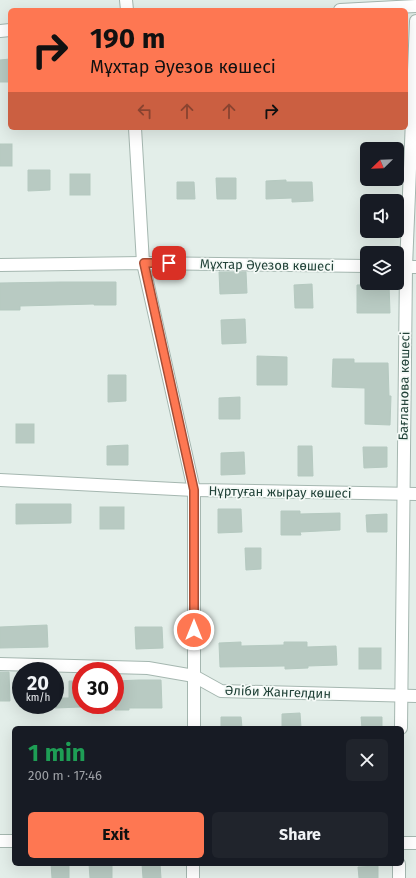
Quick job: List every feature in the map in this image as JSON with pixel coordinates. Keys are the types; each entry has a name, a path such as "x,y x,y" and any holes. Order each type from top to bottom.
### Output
{"street":[{"path":"378,8 416,6"},
{"name":"Бағланова көшесі","path":"401,726 402,494 406,267 416,21"},
{"path":"135,130 144,263 194,490 194,726"},
{"name":"Мұхтар Әуезов көшесі","path":"0,265 144,263 360,266"},
{"name":"Нұртуған жырау көшесі","path":"0,480 194,490 416,494"},
{"name":"Әліби Жангелдин","path":"0,664 148,668 194,676 221,691 416,696"},
{"path":"0,841 12,841"},
{"path":"404,843 416,843"},
{"path":"193,866 193,878"},
{"path":"399,866 399,878"}],"building":[{"path":"8,59 8,82 0,82 0,60"},
{"path":"0,144 12,144 12,166 0,166"},
{"path":"28,170 50,170 50,190 28,191"},
{"path":"70,174 90,174 90,195 70,195"},
{"path":"216,178 236,178 236,199 217,199"},
{"path":"286,180 286,182 312,182 313,201 292,202 292,198 266,199 266,181"},
{"path":"177,182 194,182 195,199 177,199"},
{"path":"219,272 246,272 247,293 220,294"},
{"path":"116,282 116,305 94,304 20,306 20,310 0,310 0,283"},
{"path":"312,284 313,308 295,308 294,285"},
{"path":"357,285 360,285 360,290 389,290 390,313 357,313"},
{"path":"245,319 246,343 222,344 221,320"},
{"path":"257,356 287,357 287,385 257,385"},
{"path":"333,359 354,359 354,363 388,363 389,396 391,396 390,425 365,424 365,388 332,387"},
{"path":"108,375 126,375 126,401 108,402"},
{"path":"240,397 240,419 219,419 219,398"},
{"path":"16,424 34,424 34,443 16,443"},
{"path":"128,445 128,465 107,465 107,446"},
{"path":"298,446 312,446 313,476 298,476"},
{"path":"363,447 387,447 387,467 364,468"},
{"path":"244,452 245,474 221,475 221,453"},
{"path":"16,504 71,504 71,523 16,524"},
{"path":"100,507 124,507 124,529 100,529"},
{"path":"218,509 241,509 242,532 218,533"},
{"path":"281,511 300,511 300,514 340,513 340,530 300,532 301,535 281,535"},
{"path":"387,514 387,532 367,532 366,515"},
{"path":"245,548 261,548 261,569 246,570"},
{"path":"47,625 48,647 0,648 0,627"},
{"path":"135,627 162,627 163,648 136,649"},
{"path":"241,642 241,646 284,645 284,642 307,642 307,647 336,646 337,665 308,666 308,668 285,669 285,666 220,667 219,643"},
{"path":"359,648 381,648 381,669 359,669"},
{"path":"0,672 9,672 10,701 0,701"},
{"path":"161,680 162,708 129,708 129,710 124,710 124,681"},
{"path":"69,681 72,681 72,707 64,708 64,698 69,698"},
{"path":"300,713 301,726 282,726 282,714"},
{"path":"221,717 241,717 242,726 221,726"},
{"path":"361,717 382,717 382,726 362,726"},
{"path":"51,866 69,866 69,878 52,878"},
{"path":"89,866 112,866 112,878 90,878"},
{"path":"142,866 160,866 161,878 143,878"},
{"path":"378,866 378,878 359,878 358,867"}],"route":[{"path":"169,263 144,263 194,490 194,630"}]}
